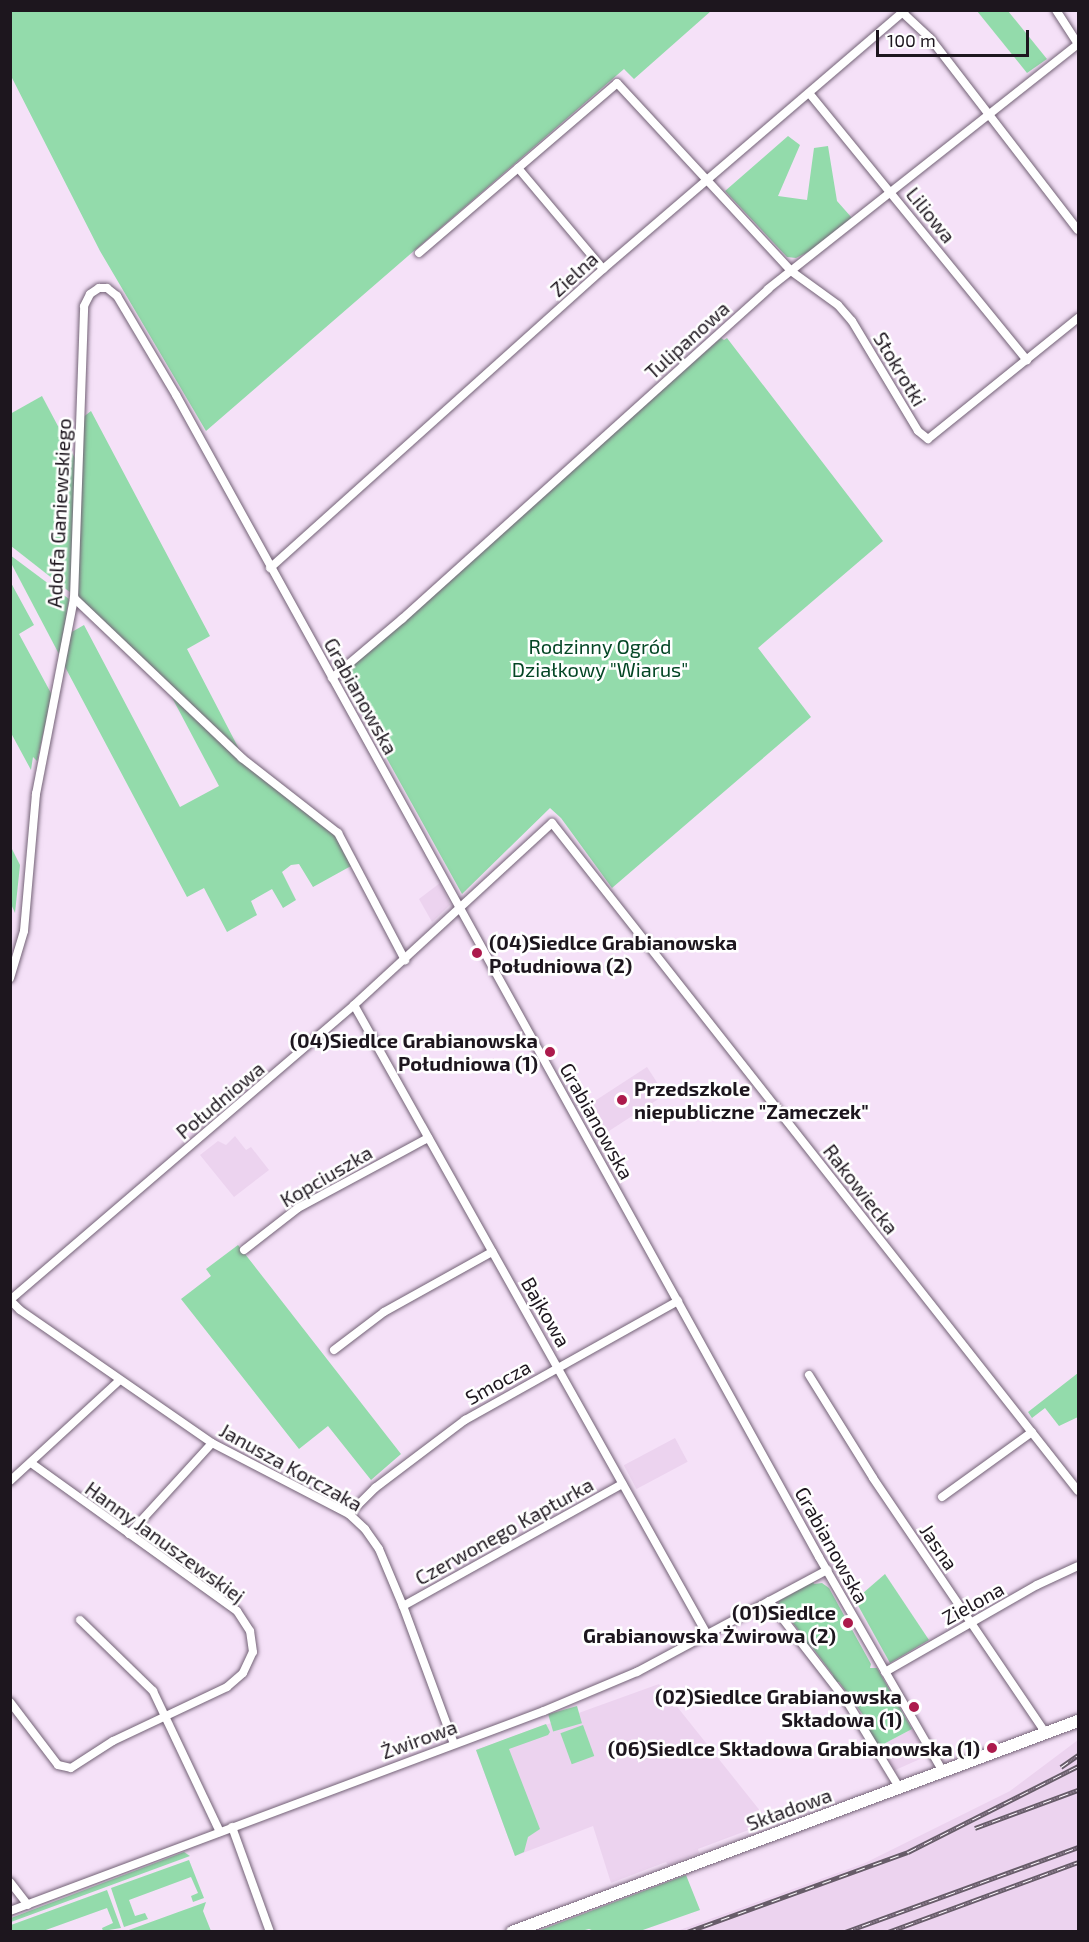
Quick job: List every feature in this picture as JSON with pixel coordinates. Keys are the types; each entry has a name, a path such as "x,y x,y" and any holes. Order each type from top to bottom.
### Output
{"main road":[{"name":"Składowa","path":"512,1932 1078,1721"}],"street":[{"path":"1056,10 1078,44"},
{"path":"904,12 930,38 1078,230"},
{"name":"Zielna","path":"270,568 603,269 904,12"},
{"name":"Tulipanowa","path":"332,678 402,619 791,271 890,190 1078,44"},
{"name":"Stokrotki","path":"518,168 617,83 791,271 838,305 852,321 918,431 928,439 1078,318"},
{"name":"Liliowa","path":"808,93 890,190 1026,360"},
{"path":"419,253 518,168 603,269"},
{"name":"Adolfa Ganiewskiego","path":"10,978 24,931 36,794 74,598 84,306 90,294 99,288 107,288 117,296"},
{"name":"Grabianowska","path":"117,296 176,395 827,1570 943,1772"},
{"path":"74,598 242,758 338,833 405,960"},
{"name":"Południowa","path":"10,1300 354,1005 461,910 552,823"},
{"name":"Rakowiecka","path":"552,823 1078,1491"},
{"name":"Bajkowa","path":"354,1005 708,1636"},
{"name":"Kopciuszka","path":"244,1250 298,1208 428,1138"},
{"path":"334,1350 384,1312 492,1252"},
{"name":"Janusza Korczaka","path":"10,1300 20,1310 212,1443 349,1514 365,1528 379,1549 403,1606 454,1744"},
{"name":"Smocza","path":"349,1514 375,1488 465,1420 678,1301"},
{"name":"Jasna","path":"809,1375 873,1478 1046,1734"},
{"path":"10,1481 120,1380"},
{"path":"942,1497 1032,1432"},
{"path":"129,1534 212,1443"},
{"name":"Hanny Januszewskiej","path":"10,1702 54,1760 65,1768 77,1767 112,1741 227,1687 243,1673 253,1652 250,1631 237,1611 31,1463"},
{"name":"Czerwonego Kapturka","path":"403,1606 622,1484"},
{"name":"Zielona","path":"885,1672 970,1622 1078,1566"},
{"name":"Żwirowa","path":"10,1911 544,1711 637,1672 708,1636 827,1570"},
{"path":"769,1601 848,1703 900,1789"},
{"path":"80,1620 153,1691 166,1714 220,1832"},
{"path":"232,1827 270,1932"},
{"path":"10,1882 28,1905"}],"shaded area":[{"path":"440,883 450,905 432,922 419,899"},
{"name":"Przedszkole niepubliczne \"Zameczek\"","path":"647,1067 665,1095 600,1137 582,1109"},
{"path":"235,1136 246,1150 251,1147 269,1170 234,1197 200,1155 218,1141 226,1145"},
{"path":"675,1438 688,1462 636,1489 624,1465"},
{"path":"659,1684 761,1812 765,1824 698,1849 699,1853 668,1865 666,1862 611,1883 593,1826 515,1856 476,1750"},
{"path":"912,1729 927,1756 893,1771 878,1747"},
{"path":"1078,1740 1078,1931 677,1931 865,1863 1010,1791"}],"green space":[{"path":"11,10 711,11 634,79 624,69 206,431 100,251 11,76"},
{"path":"977,11 1008,11 1047,59 1027,73"},
{"path":"788,136 800,145 778,196 807,200 814,148 828,146 837,201 852,218 814,249 796,258 787,257 725,191"},
{"name":"Rodzinny Ogród Działkowy \"Wiarus\"","path":"721,338 724,340 727,338 883,541 758,648 811,717 612,888 561,818 550,808 462,894 340,674"},
{"path":"42,396 77,462 71,593 11,546 10,414"},
{"path":"91,411 210,636 187,649 239,749 78,598 82,418"},
{"path":"10,555 69,599 60,656 11,563"},
{"path":"10,581 34,625 19,634 52,695 37,761 33,757 31,770 11,733"},
{"path":"84,625 180,807 219,786 168,690 234,756 335,836 351,866 313,887 299,864 291,865 282,872 296,900 283,908 272,889 251,901 257,915 227,932 204,888 187,897 64,665 70,633"},
{"path":"11,847 20,865 15,913 11,904"},
{"path":"238,1245 401,1454 371,1480 328,1426 299,1449 181,1299 211,1276 206,1269"},
{"path":"1078,1373 1078,1417 1059,1426 1045,1408 1032,1418 1028,1412"},
{"path":"885,1574 929,1640 890,1663 855,1600"},
{"path":"813,1582 814,1584 822,1583 829,1588 871,1664 870,1668 877,1668 912,1729 878,1747 864,1724 866,1719 839,1682 834,1682 833,1675 812,1647 804,1643 805,1638 788,1617 778,1610 779,1601"},
{"path":"577,1706 582,1723 553,1732 548,1714"},
{"path":"546,1724 550,1732 548,1735 509,1749 540,1829 528,1837 524,1852 515,1856 476,1750"},
{"path":"583,1725 594,1756 572,1764 560,1733"},
{"path":"184,1852 190,1856 11,1922 11,1918"},
{"path":"189,1860 204,1898 193,1902 191,1896 198,1893 191,1877 129,1900 135,1916 145,1913 148,1919 124,1927 111,1888"},
{"path":"686,1875 700,1910 640,1931 597,1932 589,1929 538,1931"},
{"path":"107,1890 121,1928 103,1931 102,1928 113,1923 107,1908 43,1931 11,1931 11,1925"},
{"path":"206,1902 203,1911 211,1931 126,1931"}],"railway":[{"path":"1061,1767 1078,1755"},
{"path":"687,1932 908,1852 1078,1766"},
{"path":"975,1828 1078,1790"},
{"path":"845,1932 1078,1847"},
{"path":"888,1932 1078,1862"}],"place":[{"name":"(04)Siedlce Grabianowska Południowa (2)","path":"477,953"},
{"name":"(04)Siedlce Grabianowska Południowa (1)","path":"550,1052"},
{"name":"Przedszkole niepubliczne \"Zameczek\"","path":"622,1100"},
{"name":"(01)Siedlce Grabianowska Żwirowa (2)","path":"848,1623"},
{"name":"(02)Siedlce Grabianowska Składowa (1)","path":"914,1707"},
{"name":"(06)Siedlce Składowa Grabianowska (1)","path":"992,1748"}]}
